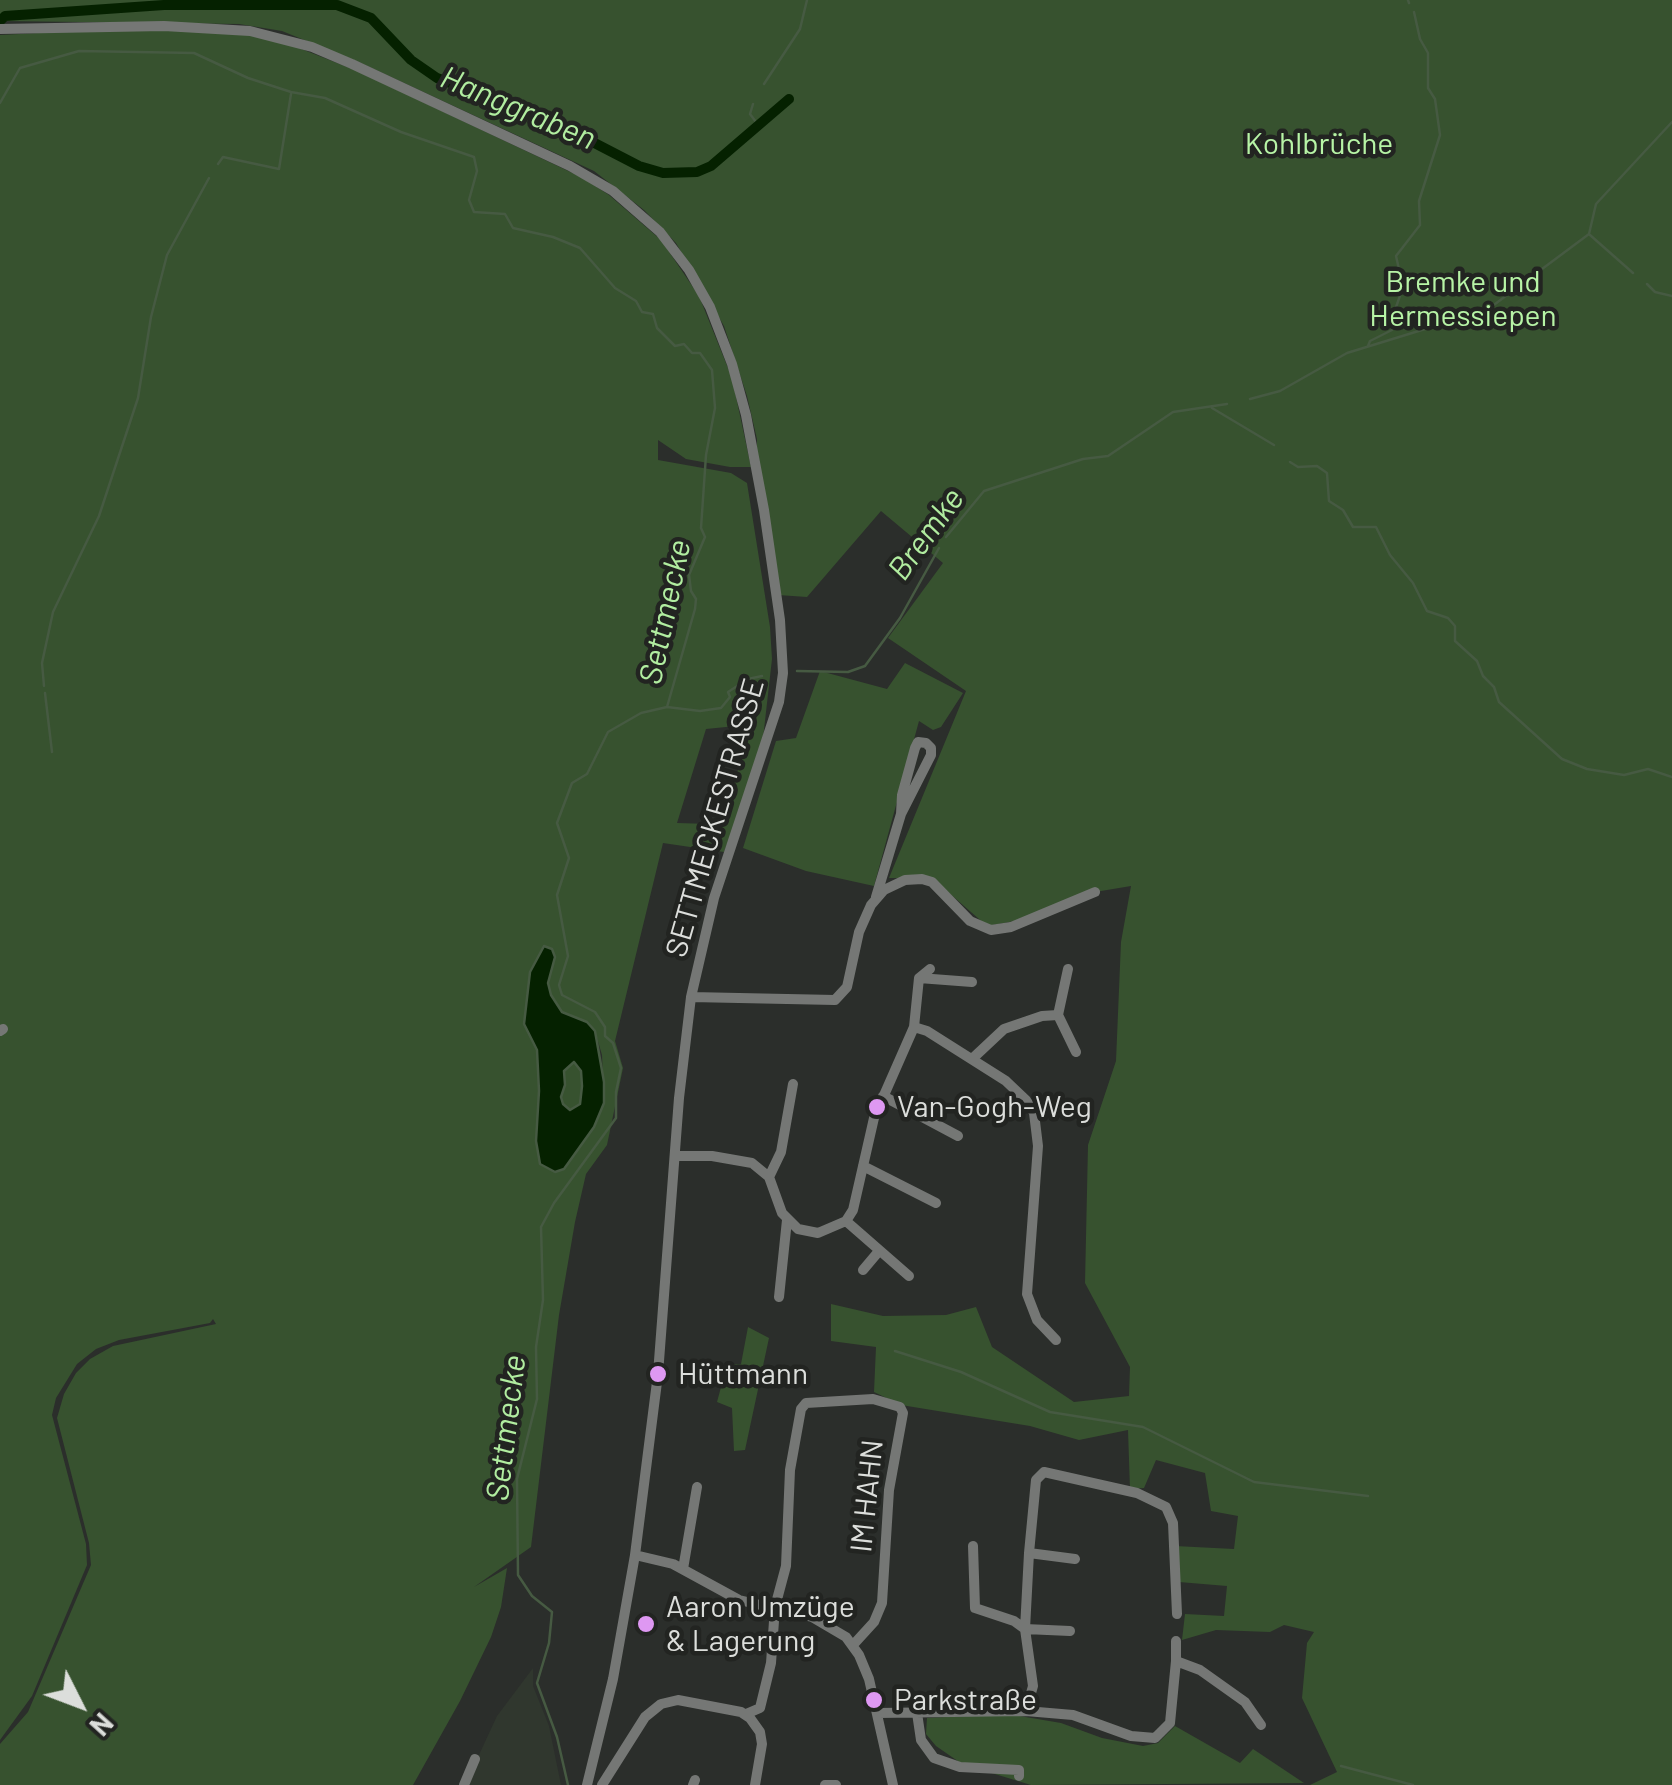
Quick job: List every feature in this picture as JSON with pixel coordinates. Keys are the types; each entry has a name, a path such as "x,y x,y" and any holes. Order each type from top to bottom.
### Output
{"street":[{"name":"SETTMECKESTRASSE","path":"0,28 219,28 264,33 312,47 590,176 636,209 681,258 717,322 746,414 778,595 783,673 779,702 714,898 690,997 658,1374 635,1555 613,1679 587,1785"},
{"path":"690,997 836,1000 846,991 859,932 876,898 901,814 931,755 926,743 918,742 915,748 901,814"},
{"path":"876,898 905,880 928,880 970,921 991,930 1010,927 1095,892"},
{"path":"676,1156 744,1159 769,1177 787,1220 798,1229 818,1233 846,1221 853,1210 874,1118 914,1026 919,978 930,969"},
{"path":"1068,969 1058,1015 1076,1052"},
{"path":"919,978 972,982"},
{"path":"972,1059 1012,1025 1030,1018 1058,1015"},
{"path":"914,1026 1015,1088 1034,1114 1038,1146 1027,1294 1037,1320 1056,1340"},
{"path":"769,1177 781,1152 793,1084"},
{"path":"883,1096 958,1136"},
{"path":"863,1166 936,1203"},
{"path":"778,1297 787,1220"},
{"path":"846,1221 910,1276"},
{"path":"862,1270 879,1251"},
{"name":"IM HAHN","path":"774,1607 787,1560 790,1470 800,1409 806,1403 865,1399 900,1407 889,1490 882,1603 874,1622 853,1646"},
{"path":"1026,1710 1033,1686 1025,1630 1029,1553 1034,1490 1042,1473 1150,1497 1166,1507 1173,1523 1176,1614"},
{"path":"683,1569 698,1487"},
{"path":"973,1546 975,1608 1025,1630 1070,1630"},
{"path":"1029,1553 1075,1559"},
{"path":"635,1555 664,1560 732,1598 828,1624 853,1646 869,1679 893,1785"},
{"path":"602,1785 635,1731 661,1704 687,1700 746,1714 760,1708 771,1664 774,1607"},
{"path":"878,1714 1026,1710 1073,1715 1142,1739 1154,1738 1170,1723 1176,1641"},
{"path":"1176,1662 1190,1665 1244,1702 1261,1725"},
{"path":"917,1713 922,1740 934,1758 960,1767 1018,1770 1019,1776"},
{"path":"746,1714 762,1738 755,1785"},
{"path":"464,1785 475,1759"},
{"path":"825,1785 836,1785"}],"shaded area":[{"path":"544,946 552,949 555,957 548,983 551,995 562,1012 587,1022 595,1031 604,1082 604,1103 594,1127 564,1169 555,1172 540,1164 536,1141 537,1050 524,1024 530,972","holes":["574,1062 581,1071 580,1104 570,1110 561,1097 564,1071"]},
{"path":"533,1668 533,1686 549,1726 561,1785 465,1785 497,1716"}],"green space":[{"path":"0,0 1672,0 1672,1785 1310,1785 1337,1772 1302,1698 1307,1643 1314,1632 1284,1625 1270,1632 1216,1630 1182,1640 1185,1614 1224,1616 1227,1586 1179,1582 1175,1546 1234,1549 1238,1516 1211,1511 1205,1473 1156,1460 1144,1488 1130,1489 1128,1430 1079,1440 1030,1426 901,1405 874,1392 876,1347 831,1341 831,1304 883,1316 946,1315 976,1307 992,1347 1074,1402 1129,1396 1130,1367 1085,1283 1088,1145 1116,1061 1121,942 1131,886 1095,892 1015,921 987,926 932,878 889,878 966,691 888,638 943,563 881,511 807,597 778,595 757,471 757,439 747,396 724,326 676,243 644,210 594,171 361,63 282,31 239,24 0,21"},
{"path":"119,29 237,33 281,41 355,70 583,178 609,195 661,240 699,296 732,378 751,467 686,459 658,440 658,460 731,473 747,483 772,659 761,756 724,852 663,843 615,1041 623,1068 607,1145 586,1174 575,1222 559,1315 531,1547 474,1587 507,1568 491,1637 413,1785 0,1785 0,1744 28,1712 91,1565 89,1543 57,1418 64,1394 90,1359 113,1346 216,1324 213,1319 210,1323 119,1340 96,1349 77,1364 56,1398 52,1415 86,1544 87,1565 32,1696 0,1740 0,35","holes":["759,710 725,807 710,824 677,823 706,729 736,726","552,949 548,983 551,995 562,1012 587,1022 595,1031 602,1055 604,1103 540,1152 536,1141 537,1050"]},
{"path":"905,663 963,693 941,727 933,730 919,721 874,886 806,871 743,848 776,741 796,738 820,671 887,689"},
{"path":"574,1061 581,1071 582,1085 580,1104 570,1110 561,1097 564,1071"},
{"path":"748,1327 769,1338 745,1450 734,1451 732,1408 717,1402 727,1365 741,1364"},
{"path":"1008,1714 1061,1723 1102,1738 1143,1746 1158,1743 1175,1726 1240,1763 1253,1749 1304,1783 1031,1785 962,1764 926,1734 927,1718"}],"waterway":[{"path":"764,84 800,29 807,0"},
{"name":"Hanggraben","path":"0,21 5,16 164,5 337,5 371,18 411,60 437,78 550,120 639,166 663,173 697,172 711,166 789,99"},
{"path":"1368,346 1370,341 1392,330 1395,323 1394,313 1403,287 1396,256 1420,225 1419,201 1440,135 1435,99 1428,88 1428,53 1420,39 1414,12"},
{"name":"Settmecke","path":"0,103 20,68 79,51 194,53 248,78 325,98 401,132 474,157 477,171 469,200 474,212 505,214 513,228 580,248 615,288 636,301 642,312 653,314 657,328 675,346 684,344 692,353 700,353 712,370 715,408 706,455 701,528 705,537 689,575 695,609 667,707 641,713 608,732 587,774 572,783 557,823 569,858 557,895 568,956 559,985 562,995 595,1012 605,1027 605,1036 613,1043 621,1068 616,1118 541,1227 543,1300 536,1347 537,1399 517,1479 518,1575 532,1596 552,1612 549,1643 537,1683 557,1737 568,1785"},
{"path":"218,164 223,157 279,169 291,94"},
{"path":"753,104 750,114 759,126"},
{"name":"Bremke","path":"1250,399 1280,391 1347,353 1487,310 1589,234 1596,204 1672,122"},
{"path":"44,686 42,663 53,612 99,516 138,398 151,317 167,255 209,178"},
{"path":"1590,235 1633,273"},
{"path":"1647,284 1655,292 1672,296"},
{"name":"Bremke","path":"946,537 984,491 1083,459 1108,456 1173,412 1227,404"},
{"path":"1212,408 1274,445"},
{"path":"1290,462 1298,467 1317,466 1327,473 1329,501 1343,510 1353,527 1376,527 1427,611 1448,618 1455,626 1455,641 1477,661 1499,702 1562,759 1587,769 1624,775 1648,769 1672,777"},
{"name":"Bremke","path":"797,671 848,672 865,666 900,618 939,548"},
{"name":"Bremke","path":"667,707 700,711 721,708 730,697 728,692 748,679 762,676"},
{"path":"45,693 52,752"},
{"path":"895,1351 961,1372 1050,1412 1143,1427 1254,1482 1368,1496"},
{"path":"1341,1766 1413,1785"}],"place":[{"name":"Van-Gogh-Weg","path":"877,1107"},
{"name":"Hüttmann","path":"658,1374"},
{"name":"Aaron Umzüge & Lagerung","path":"646,1624"},
{"name":"Parkstraße","path":"874,1700"}],"park label":[{"name":"Kohlbrüche","path":"1319,144"},
{"name":"Bremke und Hermessiepen","path":"1463,299"}]}
